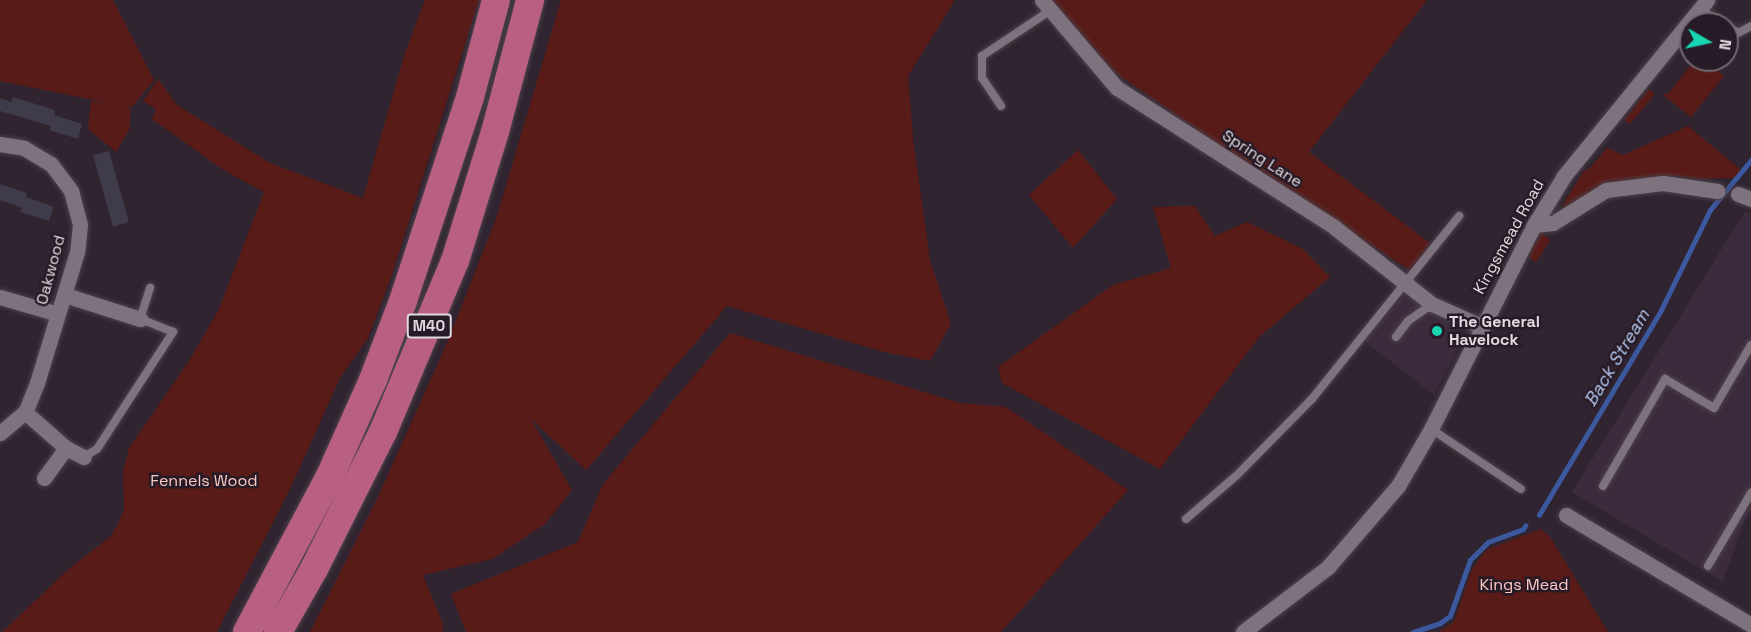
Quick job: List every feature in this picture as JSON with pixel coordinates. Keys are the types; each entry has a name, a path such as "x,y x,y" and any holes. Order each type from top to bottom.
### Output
{"highway":[{"name":"M40","path":"247,632 330,476 373,380 403,301 470,97 496,0"},
{"name":"M40","path":"278,632 314,569 383,432 455,261 495,132 530,0"}],"street":[{"name":"Kingsmead Road","path":"1243,632 1328,567 1398,486 1431,429 1534,225 1564,176 1704,4"},
{"name":"Spring Lane","path":"1047,5 1117,88 1334,227 1432,304 1481,326"},
{"name":"Oakwood","path":"0,144 24,148 51,164 71,191 80,225 77,252 37,383 25,412 0,433"},
{"path":"1534,225 1553,223 1606,190 1663,183 1717,191"},
{"path":"65,295 140,319"},
{"path":"0,297 58,314"},
{"path":"25,412 66,448 84,457"},
{"path":"45,478 66,448"},
{"path":"1566,515 1751,625"}],"lane":[{"path":"1001,106 982,78 982,56 1022,32 1047,5"},
{"path":"1186,519 1237,475 1312,399 1459,216"},
{"path":"84,457 97,449 173,332 140,319 150,288"},
{"path":"1396,337 1408,321 1432,304"},
{"path":"1603,486 1665,379 1714,408 1751,345"},
{"path":"1431,429 1521,489"},
{"path":"1708,566 1751,493"}],"shaded area":[{"path":"1745,211 1751,214 1751,515 1744,522 1723,582 1572,492"},
{"path":"1405,292 1445,312 1459,327 1459,347 1434,395 1364,341"}],"green space":[{"path":"0,0 113,0 154,80 132,107 125,106 131,109 129,130 116,152 88,129 91,101 109,103 0,81"},
{"name":"Fennels Wood","path":"425,0 479,0 392,275 368,338 340,378 290,489 217,632 2,632 71,567 110,537 118,524 124,509 123,472 129,448 189,361 219,309 264,192 225,171 152,119 156,109 143,101 158,79 177,105 270,163 363,198 405,53"},
{"path":"561,0 955,0 908,76 913,138 930,260 951,324 930,361 884,352 727,306 586,470 531,419 572,490 545,524 492,559 423,575 442,621 443,632 310,632 377,499 447,343 496,219"},
{"path":"1051,0 1427,0 1309,152 1430,243 1411,271 1252,168 1116,73"},
{"path":"1685,72 1719,72 1724,76 1691,117 1662,94 1668,94"},
{"path":"1649,89 1655,94 1630,124 1624,120"},
{"path":"1688,126 1740,169 1739,174 1733,178 1699,179 1678,176 1644,178 1566,209 1562,206 1583,172 1591,167 1607,148 1623,155"},
{"path":"1078,150 1117,199 1073,248 1029,195"},
{"path":"1195,206 1215,236 1247,222 1303,249 1330,277 1259,337 1160,469 1002,383 998,367 1113,285 1171,268 1153,207"},
{"path":"1542,233 1550,240 1536,262 1530,258 1530,253"},
{"path":"730,333 960,403 1006,407 1128,490 1001,632 466,632 451,594 578,542 603,484"},
{"name":"Kings Mead","path":"1541,529 1550,537 1608,632 1439,632 1454,622 1472,570 1486,550"}],"building":[{"path":"13,97 55,110 54,115 82,124 78,139 49,130 51,126 0,111 0,98 11,102"},
{"path":"109,151 129,222 113,227 93,155"},
{"path":"0,184 27,193 26,197 54,207 49,221 20,212 22,208 0,200"}],"waterway":[{"name":"Back Stream","path":"1539,515 1661,310 1710,210 1751,160"},
{"name":"Back Stream","path":"1413,632 1440,623 1450,616 1470,560 1488,542 1523,529 1525,526"}],"place":[{"name":"The General Havelock","path":"1437,331"}]}
